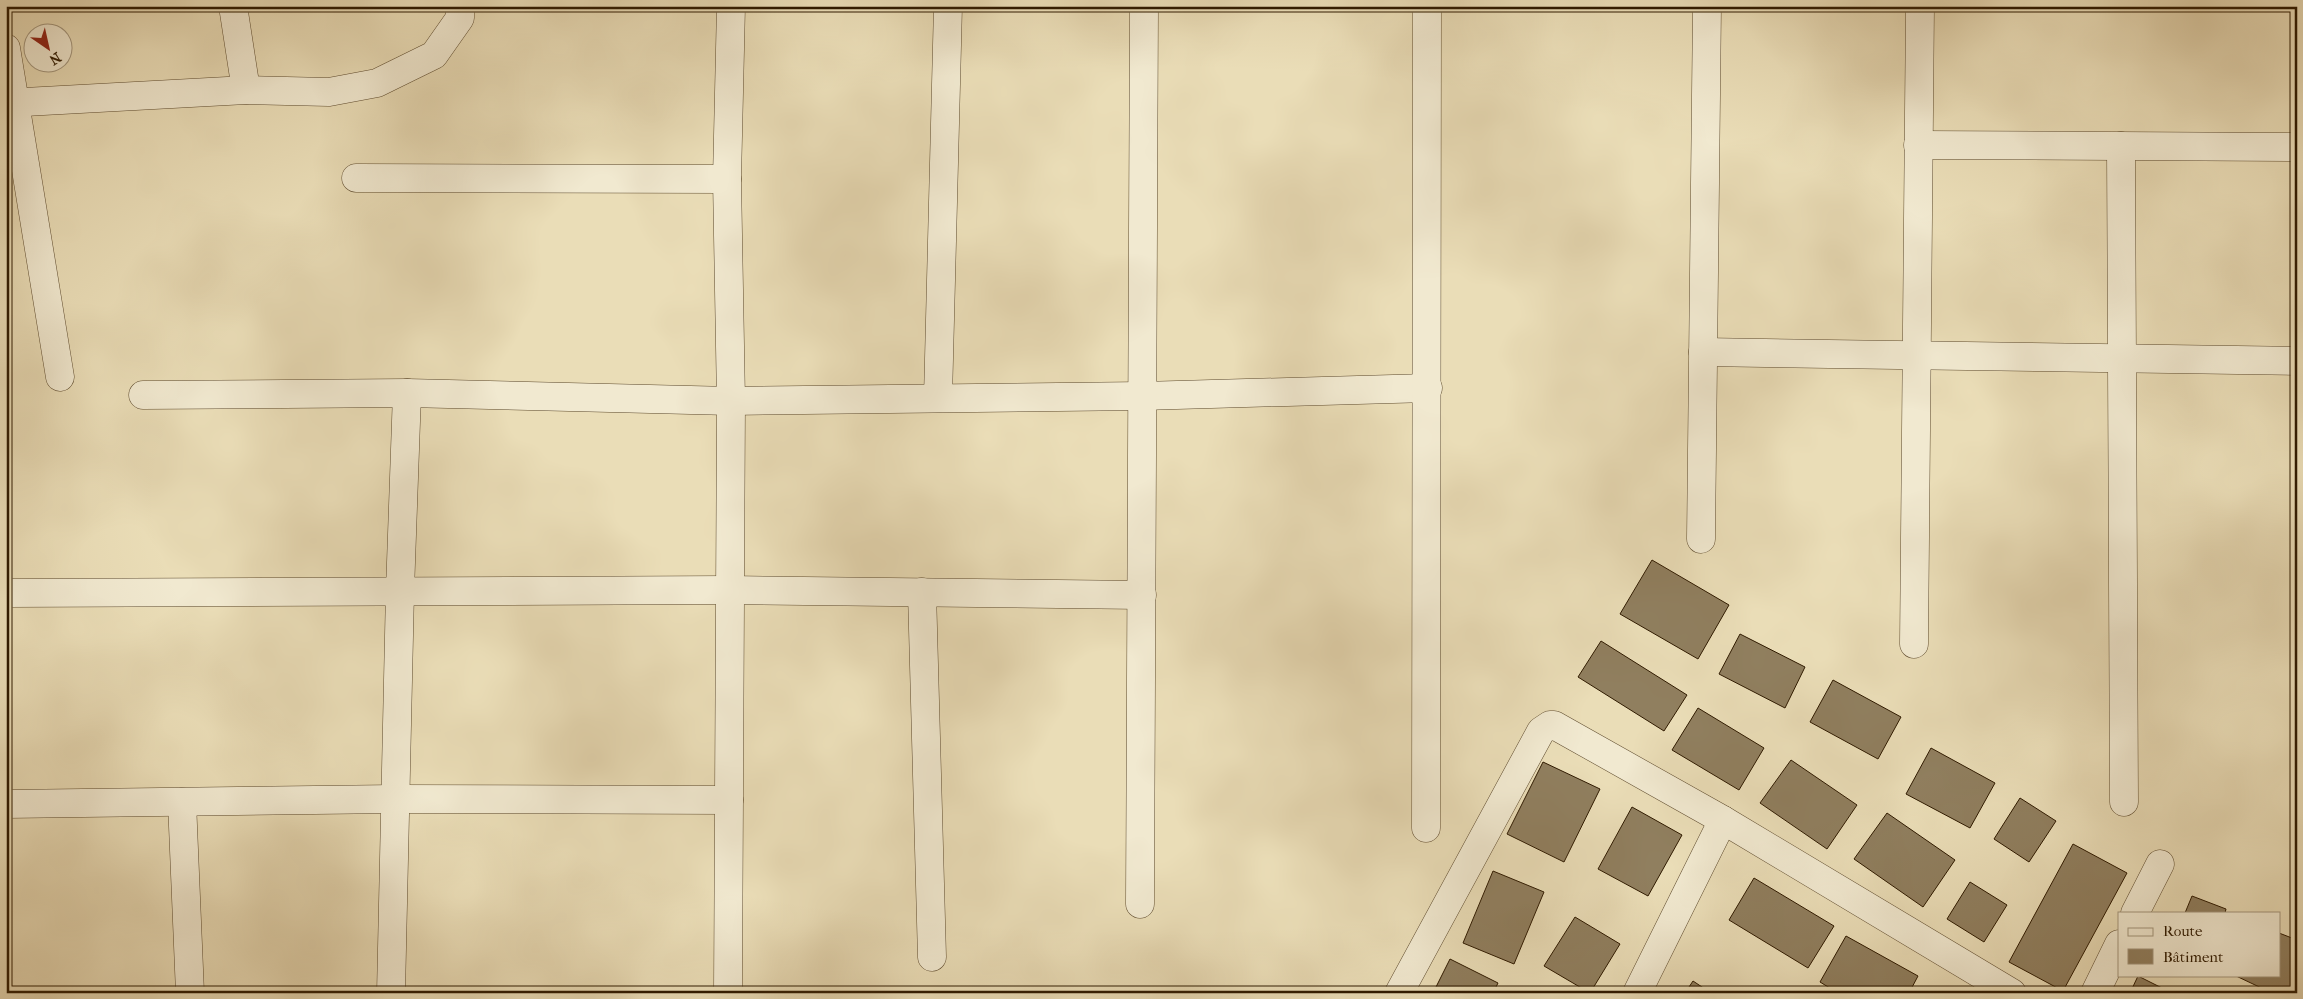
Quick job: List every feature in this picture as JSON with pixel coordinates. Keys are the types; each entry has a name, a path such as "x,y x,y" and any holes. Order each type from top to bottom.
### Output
{"street":[{"path":"233,6 246,90"},
{"path":"11,103 246,90 329,92 376,83 434,55 460,18 460,6"},
{"path":"728,993 731,401 726,179 732,6"},
{"path":"938,398 948,6"},
{"path":"1140,904 1144,6"},
{"path":"1426,828 1427,6"},
{"path":"1701,539 1707,6"},
{"path":"1914,644 1915,354 1920,6"},
{"path":"6,48 11,103 60,377"},
{"path":"1918,146 2297,147"},
{"path":"2121,146 2124,802"},
{"path":"356,178 726,179"},
{"path":"1704,352 2297,361"},
{"path":"143,395 407,393 731,401 1142,396 1428,388"},
{"path":"391,993 400,591 407,393"},
{"path":"6,593 730,590 1142,595"},
{"path":"922,592 932,957"},
{"path":"1399,993 1544,728 1554,725 1723,820 2012,993"},
{"path":"6,804 395,799 729,800"},
{"path":"182,802 190,993"},
{"path":"1637,993 1723,820"},
{"path":"2136,912 2160,864"},
{"path":"2095,993 2118,946"}],"building":[{"path":"1652,560 1729,605 1698,659 1620,614"},
{"path":"1740,634 1805,667 1785,708 1719,674"},
{"path":"1601,641 1687,695 1664,731 1578,677"},
{"path":"1833,680 1901,717 1878,759 1810,722"},
{"path":"1698,708 1764,748 1739,790 1672,750"},
{"path":"1931,748 1995,783 1970,828 1906,794"},
{"path":"1791,760 1857,805 1827,849 1760,803"},
{"path":"1543,762 1600,789 1564,862 1507,834"},
{"path":"2020,798 2056,821 2029,862 1994,839"},
{"path":"1632,807 1682,835 1648,896 1598,869"},
{"path":"1887,813 1955,860 1923,907 1854,859"},
{"path":"2073,844 2127,873 2063,991 2009,962"},
{"path":"1493,871 1544,892 1514,964 1463,943"},
{"path":"1754,878 1834,926 1808,968 1729,920"},
{"path":"1970,882 2007,905 1984,942 1947,919"},
{"path":"2192,896 2226,909 2225,912 2185,912"},
{"path":"1575,917 1620,944 1590,993 1544,966"},
{"path":"2280,933 2297,940 2297,983 2292,993 2272,993 2236,976 2280,976"},
{"path":"1846,936 1918,976 1909,993 1838,993 1820,982"},
{"path":"1450,959 1498,983 1493,993 1433,993"},
{"path":"2138,976 2172,993 2130,993"},
{"path":"1693,981 1711,993 1685,993"}]}
